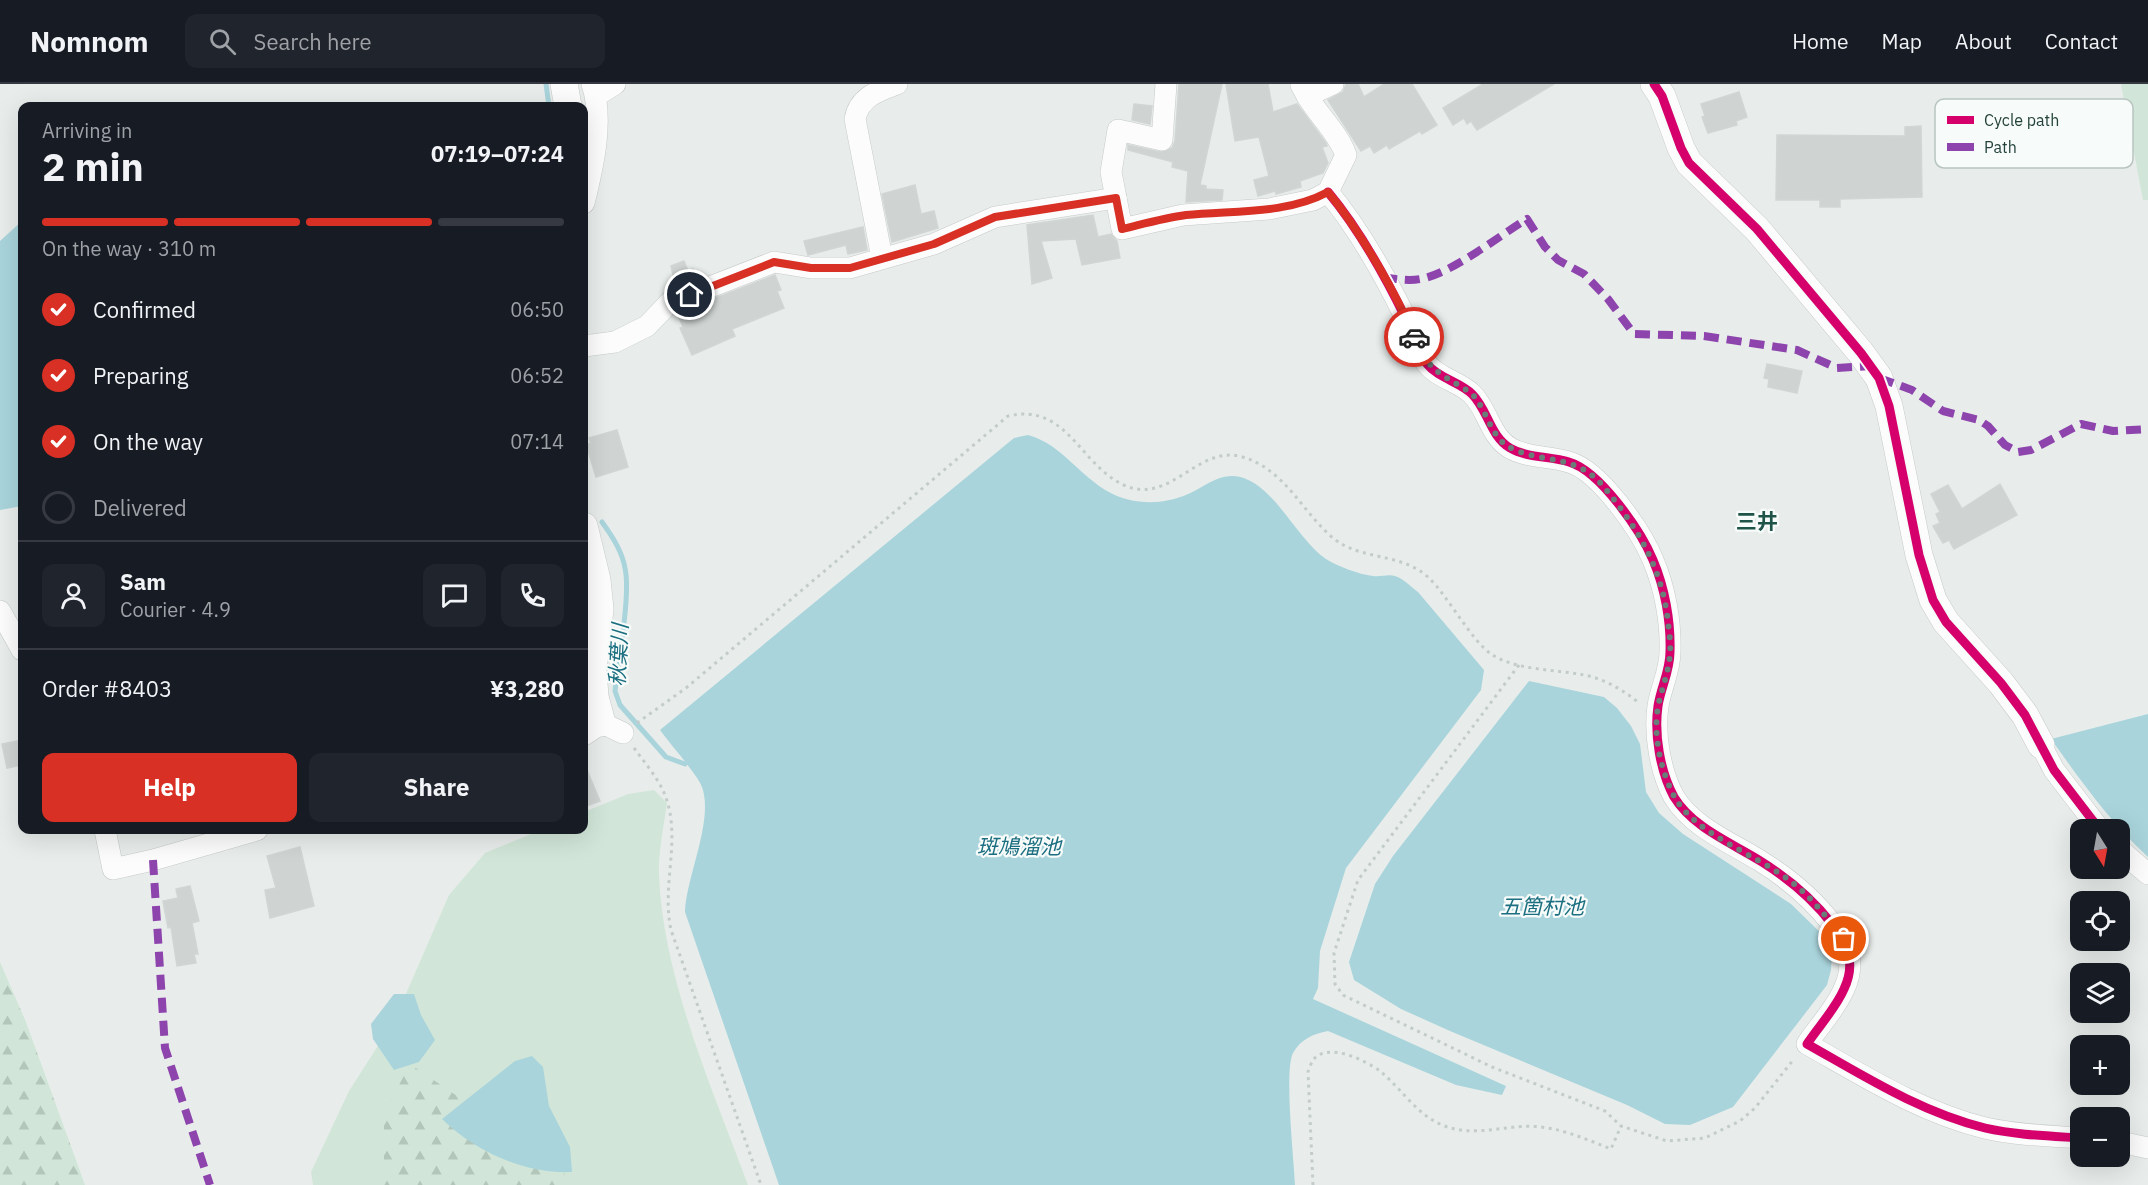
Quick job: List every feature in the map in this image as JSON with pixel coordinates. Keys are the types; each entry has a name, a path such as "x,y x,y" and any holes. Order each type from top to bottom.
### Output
{"street":[{"path":"564,84 567,102"},
{"path":"588,187 596,135 594,90 615,84"},
{"path":"882,258 855,118 857,108 864,99 897,84"},
{"path":"1166,84 1162,140 1118,130 1111,172 1122,229 1184,215 1269,209 1313,200 1328,192 1346,155 1341,141 1321,119 1304,90 1332,84"},
{"path":"1654,84 1662,96 1689,163 1757,230 1880,378 1889,406 1919,555 1933,600 1946,622 2007,691 2025,715 2054,770 2092,819"},
{"path":"1328,192 1343,210 1391,292 1407,321 1419,352 1429,366 1472,393 1498,437 1510,448 1570,462 1586,469 1601,484 1644,540 1661,582 1671,652 1658,703 1656,726 1663,770 1674,796 1688,814 1789,880 1815,902 1844,939 1851,958 1844,991 1807,1044 1899,1096 1941,1114 1985,1128 2030,1135 2070,1137"},
{"path":"588,345 615,342 647,326 669,303 774,262 811,268 850,268 934,244 995,217 1116,198"},
{"path":"588,543 597,580 600,609 594,670 595,697 603,730"},
{"path":"0,611 18,643"},
{"path":"106,834 112,869 153,860 243,834"},
{"path":"2130,859 2148,874"},
{"path":"2130,1144 2148,1148"}],"path":[{"path":"644,718 686,688 1008,416 1022,413 1039,415 1056,423 1108,478 1129,488 1165,485 1183,477 1204,460 1218,456 1238,456 1257,463 1274,473 1332,537 1348,549 1412,565 1429,578 1490,653 1519,665 1585,675 1608,682 1641,705 1656,726"},
{"path":"1519,665 1358,880 1334,953 1335,984 1343,995 1492,1067 1605,1111 1621,1126 1667,1141 1689,1141 1724,1130 1755,1108 1807,1044"},
{"path":"603,730 665,794 672,827 666,897 671,930 761,1185"},
{"path":"1312,1185 1308,1072 1314,1059 1325,1053 1341,1054 1366,1062 1382,1073 1426,1116 1442,1125 1480,1132 1540,1126 1565,1131 1611,1149 1621,1126"}],"green space":[{"path":"2121,84 2148,84 2148,200 2143,200 2133,147 2133,99 2124,99"},
{"path":"654,790 667,803 660,848 659,875 662,914 670,953 691,1032 748,1185 313,1185 311,1172 349,1091 395,1019 449,895 485,853 531,834 588,834 588,810 628,794"},
{"path":"0,962 26,1022 85,1185 0,1185"},
{"path":"410,1064 554,1162 574,1185 384,1185 384,1114"}],"water":[{"path":"18,225 18,507 0,510 0,241"},
{"name":"斑鳩溜池","path":"1028,435 1052,446 1105,490 1135,501 1171,500 1227,476 1248,480 1272,498 1304,538 1326,559 1355,572 1373,576 1393,575 1407,583 1418,592 1484,670 1481,690 1346,868 1320,951 1318,988 1313,999 1506,1086 1502,1095 1456,1085 1328,1031 1304,1041 1296,1048 1290,1063 1289,1096 1295,1185 779,1185 685,912 705,816 702,787 660,730 1014,438"},
{"name":"五箇村池","path":"1529,681 1604,697 1617,708 1631,726 1640,744 1646,792 1659,813 1683,834 1791,904 1829,941 1832,952 1827,985 1733,1107 1690,1125 1665,1124 1627,1105 1401,1009 1354,980 1349,962 1375,884 1393,856"},
{"path":"2148,714 2148,857 2130,839 2130,819 2112,819 2051,739"},
{"path":"394,994 414,994 421,1015 435,1040 419,1062 394,1070 373,1039 371,1024"},
{"path":"532,1056 543,1067 549,1106 570,1147 572,1172 537,1169 502,1159 455,1131 442,1119 515,1061"}],"building":[{"path":"1179,84 1222,84 1200,185 1206,186 1206,189 1223,190 1222,200 1186,202 1188,171 1172,167 1173,162 1128,150 1128,145 1160,152 1172,148 1175,141"},
{"path":"1226,84 1268,84 1273,112 1297,104 1326,143 1327,146 1322,147 1328,163 1323,173 1300,181 1301,187 1258,196 1254,180 1269,176 1259,137 1235,141"},
{"path":"1346,84 1358,84 1364,97 1384,84 1412,84 1437,125 1422,134 1420,131 1389,149 1387,145 1374,153 1370,146 1361,151 1328,100 1343,92"},
{"path":"1483,84 1554,84 1477,130 1471,121 1467,124 1464,118 1453,125 1443,108"},
{"path":"1739,92 1747,117 1736,121 1737,125 1708,133 1702,117 1705,116 1701,104"},
{"path":"1134,104 1152,106 1150,124 1132,120"},
{"path":"1921,126 1922,197 1840,199 1840,207 1820,207 1820,200 1776,200 1777,135 1905,136 1905,127"},
{"path":"915,185 921,214 934,211 938,228 892,242 882,194"},
{"path":"1093,215 1098,237 1111,234 1117,241 1120,258 1082,265 1076,239 1041,241 1052,278 1032,284 1027,225"},
{"path":"863,227 867,250 848,254 846,245 808,255 804,241"},
{"path":"684,261 688,271 693,269 696,279 670,289 669,286 675,284 671,266"},
{"path":"775,275 781,290 777,291 784,308 732,329 735,336 692,355 680,328 683,327 677,313"},
{"path":"1767,364 1802,371 1797,393 1768,387 1769,379 1764,378"},
{"path":"617,430 628,467 596,477 588,451 588,444 591,443 589,438"},
{"path":"2000,484 2017,515 1954,549 1949,540 1943,543 1933,526 1940,523 1936,514 1940,512 1931,494 1948,485 1962,509"},
{"path":"18,741 18,766 7,768 2,744"},
{"path":"588,772 600,801 588,806"},
{"path":"300,847 314,906 270,918 265,890 276,888 267,856"},
{"path":"190,886 199,921 192,923 198,954 194,954 196,963 177,966 171,927 168,928 163,901 178,898 176,889"}],"waterway":[{"name":"秋葉川","path":"546,84 548,102"},
{"name":"秋葉川","path":"602,522 613,538 624,562 626,580 625,611 615,691 620,705 666,757 685,764"}],"marked path":[{"path":"1382,277 1414,280 1437,274 1464,260 1527,219 1545,247 1558,260 1584,274 1608,299 1634,334 1704,336 1797,350 1837,368 1871,366"},
{"path":"1879,378 1912,390 1943,411 1979,420 1988,426 2005,445 2018,452 2031,450 2081,424 2113,431 2148,429"},
{"path":"153,860 165,1048 210,1185"}],"cycle path":[{"path":"1654,84 1662,96 1681,148 1689,163 1757,229 1861,353 1879,378 1889,406 1919,555 1933,600 1946,622 2001,683 2025,715 2054,770 2092,819"},
{"path":"1328,192 1361,237 1380,270 1427,364 1437,373 1472,394 1493,430 1510,448 1524,454 1569,462 1594,477 1618,504 1647,548 1661,582 1668,617 1670,659 1658,706 1657,728 1659,752 1669,787 1682,808 1702,826 1782,875 1800,890 1838,932 1846,947 1850,963 1848,980 1841,996 1807,1044 1893,1092 1938,1113 1985,1128 2032,1135 2070,1137"}],"way so far":[{"path":"1414,337 1419,352 1429,366 1472,393 1498,437 1510,448 1570,462 1586,469 1601,484 1644,540 1661,582 1666,608 1671,652 1658,703 1656,726 1663,770 1674,796 1688,814 1712,832 1789,880 1815,902 1844,939"}],"district":[{"name":"三井","path":"1757,522"}],"route":[{"path":"690,295 774,262 811,268 850,268 934,244 966,227 995,217 1116,198 1122,229 1184,215 1269,209 1313,200 1328,192 1343,210 1364,245 1414,337"}]}
